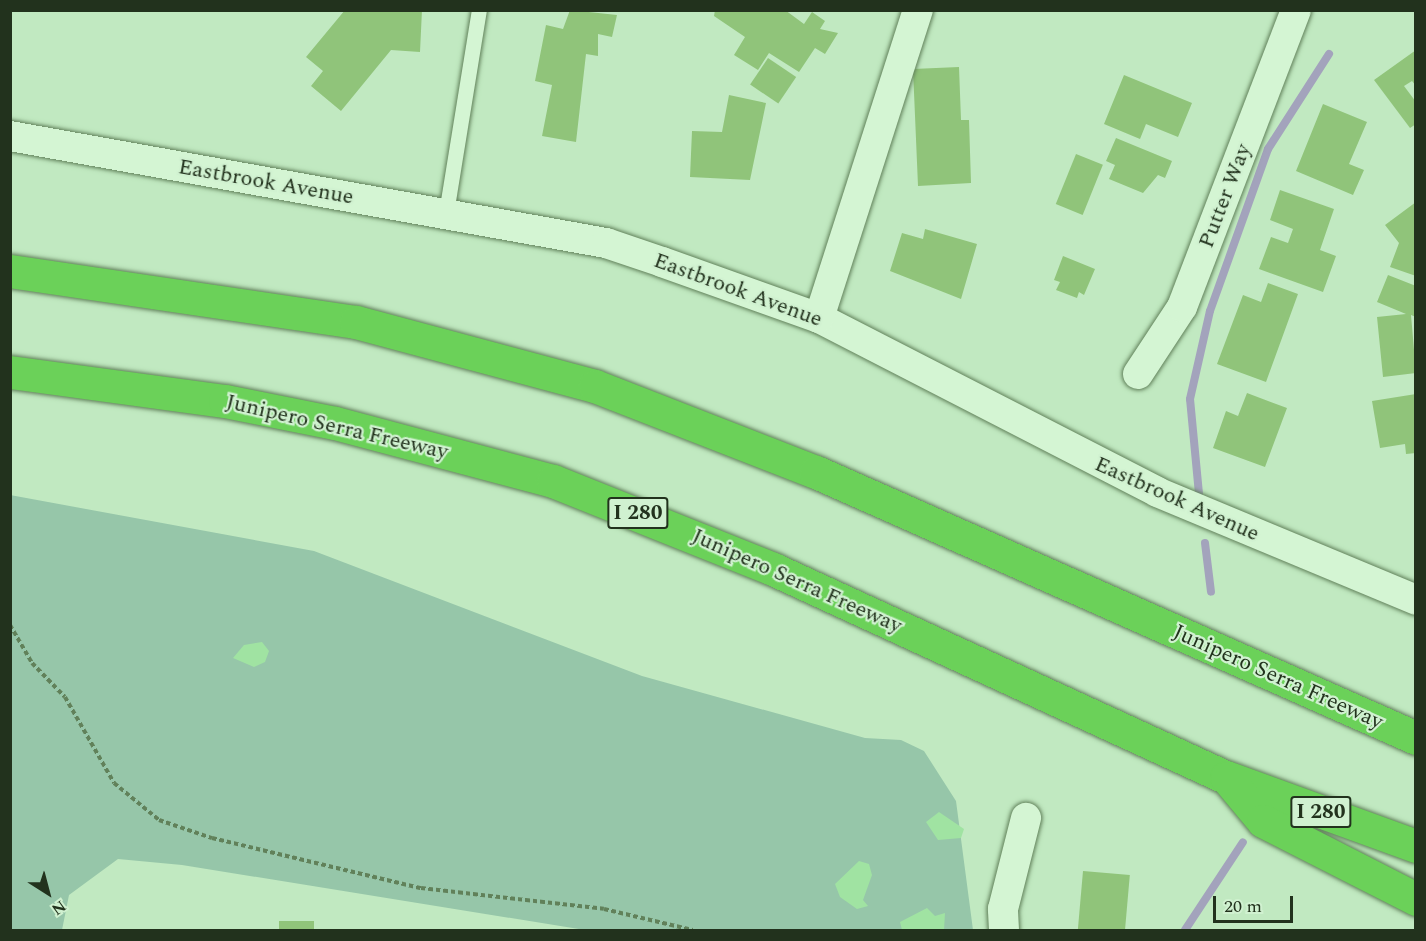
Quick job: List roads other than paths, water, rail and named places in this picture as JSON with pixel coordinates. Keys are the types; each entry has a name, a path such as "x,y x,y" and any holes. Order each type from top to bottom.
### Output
{"highway":[{"name":"Junipero Serra Freeway","path":"10,271 356,322 595,386 805,467 1416,738"},
{"name":"Junipero Serra Freeway","path":"10,372 225,401 335,423 553,481 773,569 1226,777 1416,846"},
{"path":"1226,777 1263,821 1416,899"}],"street":[{"path":"819,318 918,10"},
{"name":"Putter Way","path":"1138,374 1182,307 1296,10"},
{"name":"Eastbrook Avenue","path":"10,136 606,243 819,318 1157,492 1416,600"},
{"path":"1004,930 1003,909 1026,818"}],"lane":[{"path":"446,213 479,10"}],"waterway":[{"path":"1199,494 1190,399 1210,311 1268,149 1329,54"},
{"path":"1205,543 1211,592"},
{"path":"1185,930 1243,842"}]}
